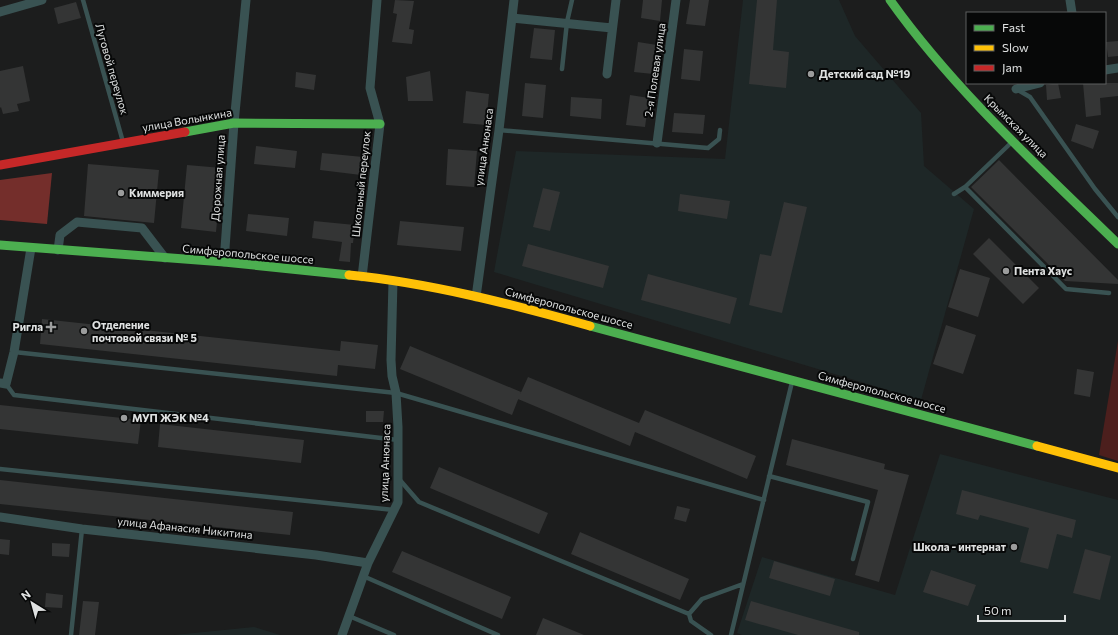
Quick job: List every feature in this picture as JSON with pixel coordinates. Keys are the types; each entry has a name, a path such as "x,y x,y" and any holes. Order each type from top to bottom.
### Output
{"main road":[{"name":"Крымская улица","path":"890,0 909,27 958,85 1118,244"},
{"name":"улица Волынкина","path":"0,165 124,144 234,123 380,124"},
{"name":"Симферопольское шоссе","path":"0,245 224,262 362,277 393,281 476,297 540,312 1118,468"}],"street":[{"path":"0,12 42,0"},
{"name":"Дорожная улица","path":"224,262 234,123 246,0"},
{"name":"Школьный переулок","path":"362,277 380,124 370,88 377,0"},
{"name":"улица Анюнаса","path":"476,297 499,130 514,0"},
{"path":"607,74 616,0"},
{"name":"2-я Полевая улица","path":"657,143 676,0"},
{"path":"1070,0 1072,12"},
{"path":"512,18 612,28"},
{"path":"1106,70 1118,68"},
{"path":"1016,89 1036,84"},
{"path":"58,250 60,234 77,222 142,228 164,258"},
{"path":"3,384 14,352 31,248"},
{"name":"улица Анюнаса","path":"342,635 362,576 398,502 396,393 392,376 391,360 393,281"},
{"name":"улица Афанасия Никитина","path":"0,517 82,529 316,555 368,563"}],"lane":[{"name":"Луговой переулок","path":"83,0 124,144"},
{"path":"562,69 567,23 572,0"},
{"path":"1016,89 1030,97 1118,217"},
{"path":"499,130 708,148 718,139 720,130"},
{"path":"954,194 965,187 1013,141"},
{"path":"965,187 1066,289 1108,293"},
{"path":"14,352 396,393 764,500"},
{"path":"731,635 792,381"},
{"path":"3,384 14,395 398,440"},
{"path":"0,469 394,510"},
{"path":"770,476 868,502 853,559"},
{"path":"398,478 419,502 689,614"},
{"path":"71,635 82,529"},
{"path":"362,576 498,635"},
{"path":"689,614 702,599 743,584"},
{"path":"689,614 691,621 711,635"},
{"path":"349,616 394,635"}],"shaded area":[{"path":"743,0 839,0 855,36 921,113 924,166 974,209 921,400 494,272 516,151 725,159"},
{"path":"52,173 47,224 0,220 0,180"},
{"path":"1118,341 1118,461 1099,455"},
{"name":"Школа - интернат","path":"940,454 1118,500 1118,635 742,635 737,633 762,557 895,595"},
{"path":"254,627 280,635 174,635"}],"building":[{"path":"395,0 414,1 409,29 414,30 412,44 392,42 397,14 393,13"},
{"path":"643,0 662,0 660,21 641,18"},
{"path":"690,0 709,0 705,26 686,24"},
{"path":"757,0 777,0 773,50 789,52 786,88 749,84"},
{"path":"76,2 81,18 58,24 54,8"},
{"path":"534,28 555,30 552,60 530,58"},
{"path":"1118,41 1118,56 1108,57 1106,42"},
{"path":"638,42 657,45 653,74 634,72"},
{"path":"684,49 703,51 700,81 681,79"},
{"path":"23,66 30,101 17,104 19,111 3,114 1,107 0,108 0,71"},
{"path":"430,71 433,101 408,101 406,77"},
{"path":"296,72 316,75 314,90 295,87"},
{"path":"525,83 546,85 543,118 522,116"},
{"path":"1118,83 1118,96 1100,98 1101,115 1086,117 1083,84"},
{"path":"1058,84 1061,98 1047,100 1046,85"},
{"path":"466,91 489,94 486,125 463,123"},
{"path":"630,95 649,98 645,127 626,125"},
{"path":"571,97 602,99 601,119 570,116"},
{"path":"674,113 705,115 703,134 672,132"},
{"path":"1076,124 1099,131 1093,149 1071,141"},
{"path":"256,146 297,151 295,168 254,164"},
{"path":"448,149 477,151 474,187 446,185"},
{"path":"322,153 363,157 361,175 320,170"},
{"path":"999,160 1118,280 1118,284 1065,281 971,187"},
{"name":"Киммерия","path":"88,164 159,170 154,223 84,216"},
{"path":"187,165 222,168 216,232 181,228"},
{"path":"543,188 560,192 550,231 533,227"},
{"path":"680,194 730,201 727,219 678,211"},
{"path":"784,202 807,207 782,313 749,305 760,254 771,256"},
{"path":"248,214 289,218 287,236 246,231"},
{"path":"314,221 355,225 353,243 351,243 350,262 339,261 342,242 312,238"},
{"path":"400,221 464,227 461,251 397,245"},
{"name":"Пента Хаус","path":"989,238 1039,288 1023,304 973,254"},
{"path":"528,244 609,266 603,288 522,266"},
{"path":"960,269 990,278 978,317 948,307"},
{"path":"648,274 737,298 730,324 641,300"},
{"path":"42,319 340,351 341,341 378,345 375,369 338,365 337,376 40,344"},
{"path":"946,325 976,335 963,374 933,364"},
{"path":"410,346 521,392 512,415 400,369"},
{"path":"1077,369 1094,372 1090,397 1074,394"},
{"path":"528,377 639,423 645,410 756,456 747,479 635,432 630,446 518,399"},
{"path":"0,405 141,420 138,444 0,429"},
{"path":"366,411 384,411 383,422 366,422"},
{"path":"160,424 304,440 301,463 158,447"},
{"path":"792,439 885,464 884,469 909,475 879,582 855,575 878,490 786,465"},
{"path":"439,467 548,513 539,534 430,488"},
{"path":"0,480 293,512 290,535 0,504"},
{"path":"962,490 1076,520 1072,538 1057,534 1048,569 1020,562 1029,528 980,515 978,520 956,514"},
{"path":"677,506 690,509 686,522 674,519"},
{"path":"580,532 689,579 680,600 571,554"},
{"path":"0,539 10,540 9,555 0,554"},
{"path":"52,543 70,544 69,557 52,556"},
{"path":"1085,549 1111,556 1100,600 1073,593"},
{"path":"402,551 511,597 502,619 392,572"},
{"path":"774,561 835,579 830,596 769,578"},
{"path":"931,570 976,585 968,606 923,592"},
{"path":"46,593 63,595 62,608 45,607"},
{"path":"83,601 99,602 95,635 79,635"},
{"path":"751,601 859,632 859,635 798,635 745,620"},
{"path":"543,618 584,635 536,635"}],"traffic: fast":[{"path":"890,0 915,33 969,96 1028,157 1118,244"},
{"path":"185,132 234,123 380,124"},
{"path":"0,245 224,262 349,275"},
{"path":"590,326 1037,446"}],"traffic: slow":[{"path":"349,275 410,283 470,295 590,326"},
{"path":"1037,446 1118,468"}],"traffic: jam":[{"path":"0,165 185,132"}],"place":[{"name":"Детский сад №19","path":"811,74"},
{"name":"Киммерия","path":"121,193"},
{"name":"Пента Хаус","path":"1006,271"},
{"name":"Ригла","path":"51,327"},
{"name":"Отделение почтовой связи № 5","path":"84,331"},
{"name":"МУП ЖЭК №4","path":"124,418"},
{"name":"Школа - интернат","path":"1014,547"}]}
